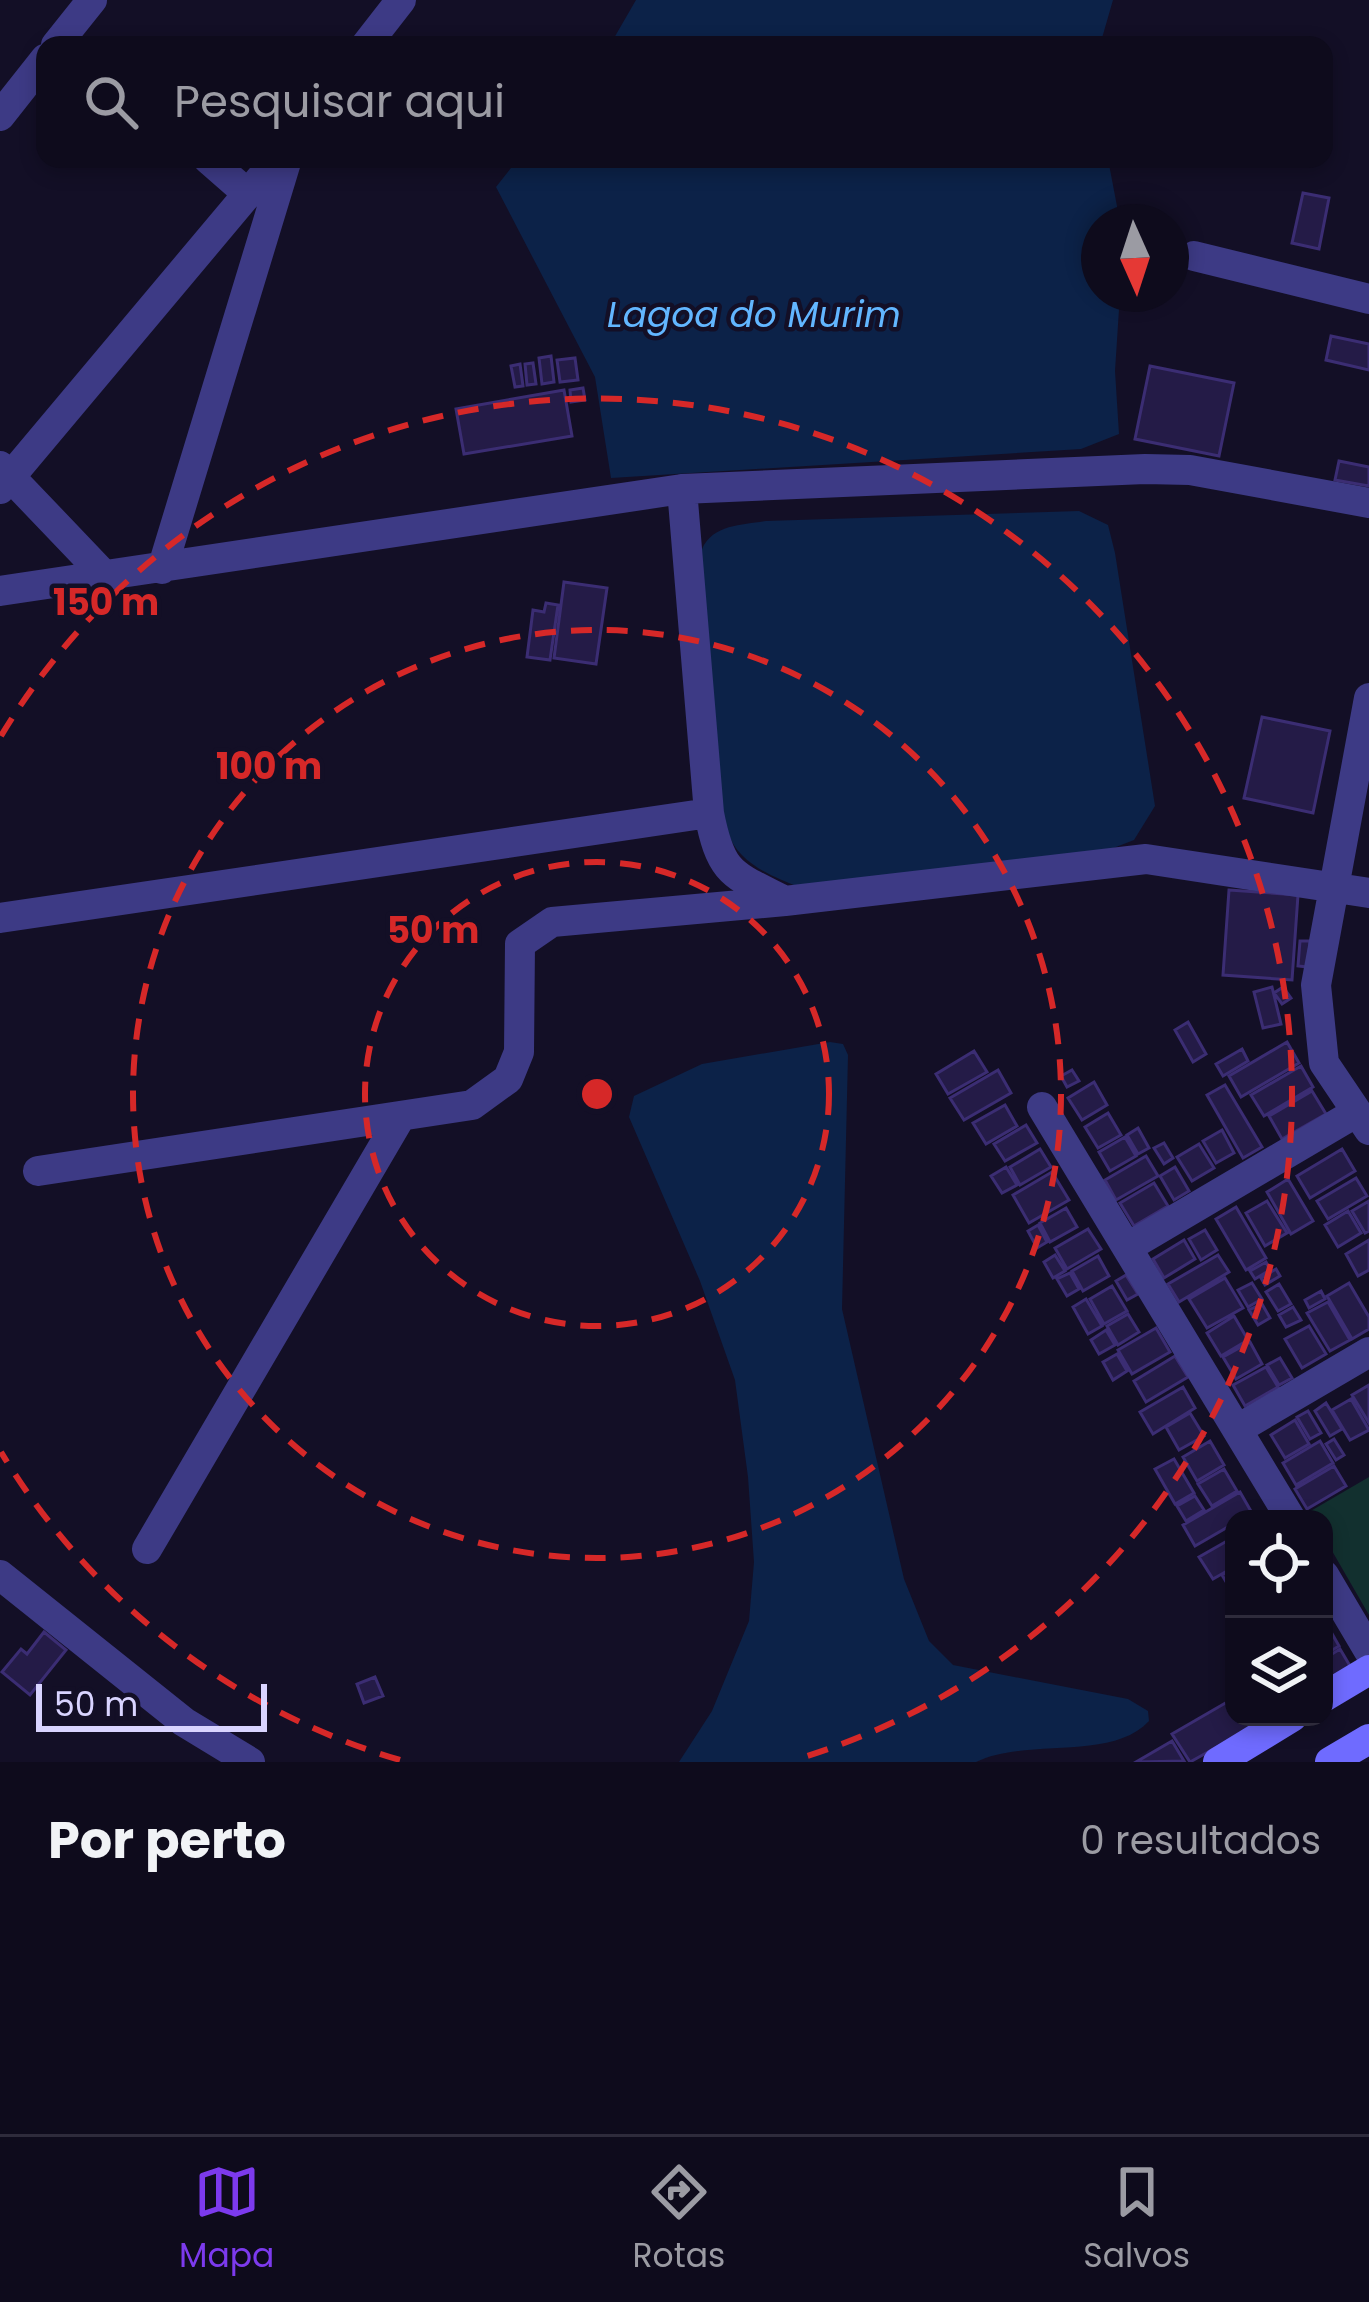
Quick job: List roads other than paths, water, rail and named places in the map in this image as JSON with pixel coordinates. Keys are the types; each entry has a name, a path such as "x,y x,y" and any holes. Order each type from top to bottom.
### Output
{"main road":[{"path":"1333,1692 1369,1670"},
{"path":"1218,1762 1277,1726"},
{"path":"1330,1762 1369,1739"}],"street":[{"path":"70,36 92,0"},
{"path":"373,36 401,0"},
{"path":"0,116 36,70"},
{"path":"218,168 248,194"},
{"path":"106,578 3,477 270,168"},
{"path":"163,569 284,168"},
{"path":"1194,256 1369,299"},
{"path":"0,591 682,489 1145,469 1190,470 1369,503"},
{"path":"682,489 717,854 735,876 785,901"},
{"path":"1127,1247 1363,1121 1324,1063 1316,985 1369,698"},
{"path":"0,918 710,813"},
{"path":"38,1171 472,1105 508,1078 519,1052 520,944 552,922 785,901 1146,859 1369,893"},
{"path":"1042,1107 1286,1510"},
{"path":"147,1549 401,1116"},
{"path":"1238,1429 1369,1352"},
{"path":"0,1575 165,1708 250,1762"},
{"path":"1333,1590 1369,1652"}],"water":[{"path":"636,0 1113,0 1103,36 615,36"},
{"name":"Lagoa do Murim","path":"511,168 1110,168 1117,204 1081,204 1081,312 1119,312 1115,371 1119,434 1081,449 611,478 595,377 496,187"},
{"path":"1079,511 1108,525 1115,553 1155,806 1134,840 1098,854 799,887 748,861 728,833 718,779 700,600 702,549 707,541 730,527 766,521"},
{"path":"830,1042 843,1044 848,1055 842,1309 904,1579 929,1641 953,1665 1128,1699 1148,1711 1149,1721 1133,1734 976,1762 679,1762 712,1711 749,1621 754,1562 748,1477 735,1380 700,1281 629,1117 634,1096 702,1064"}]}
